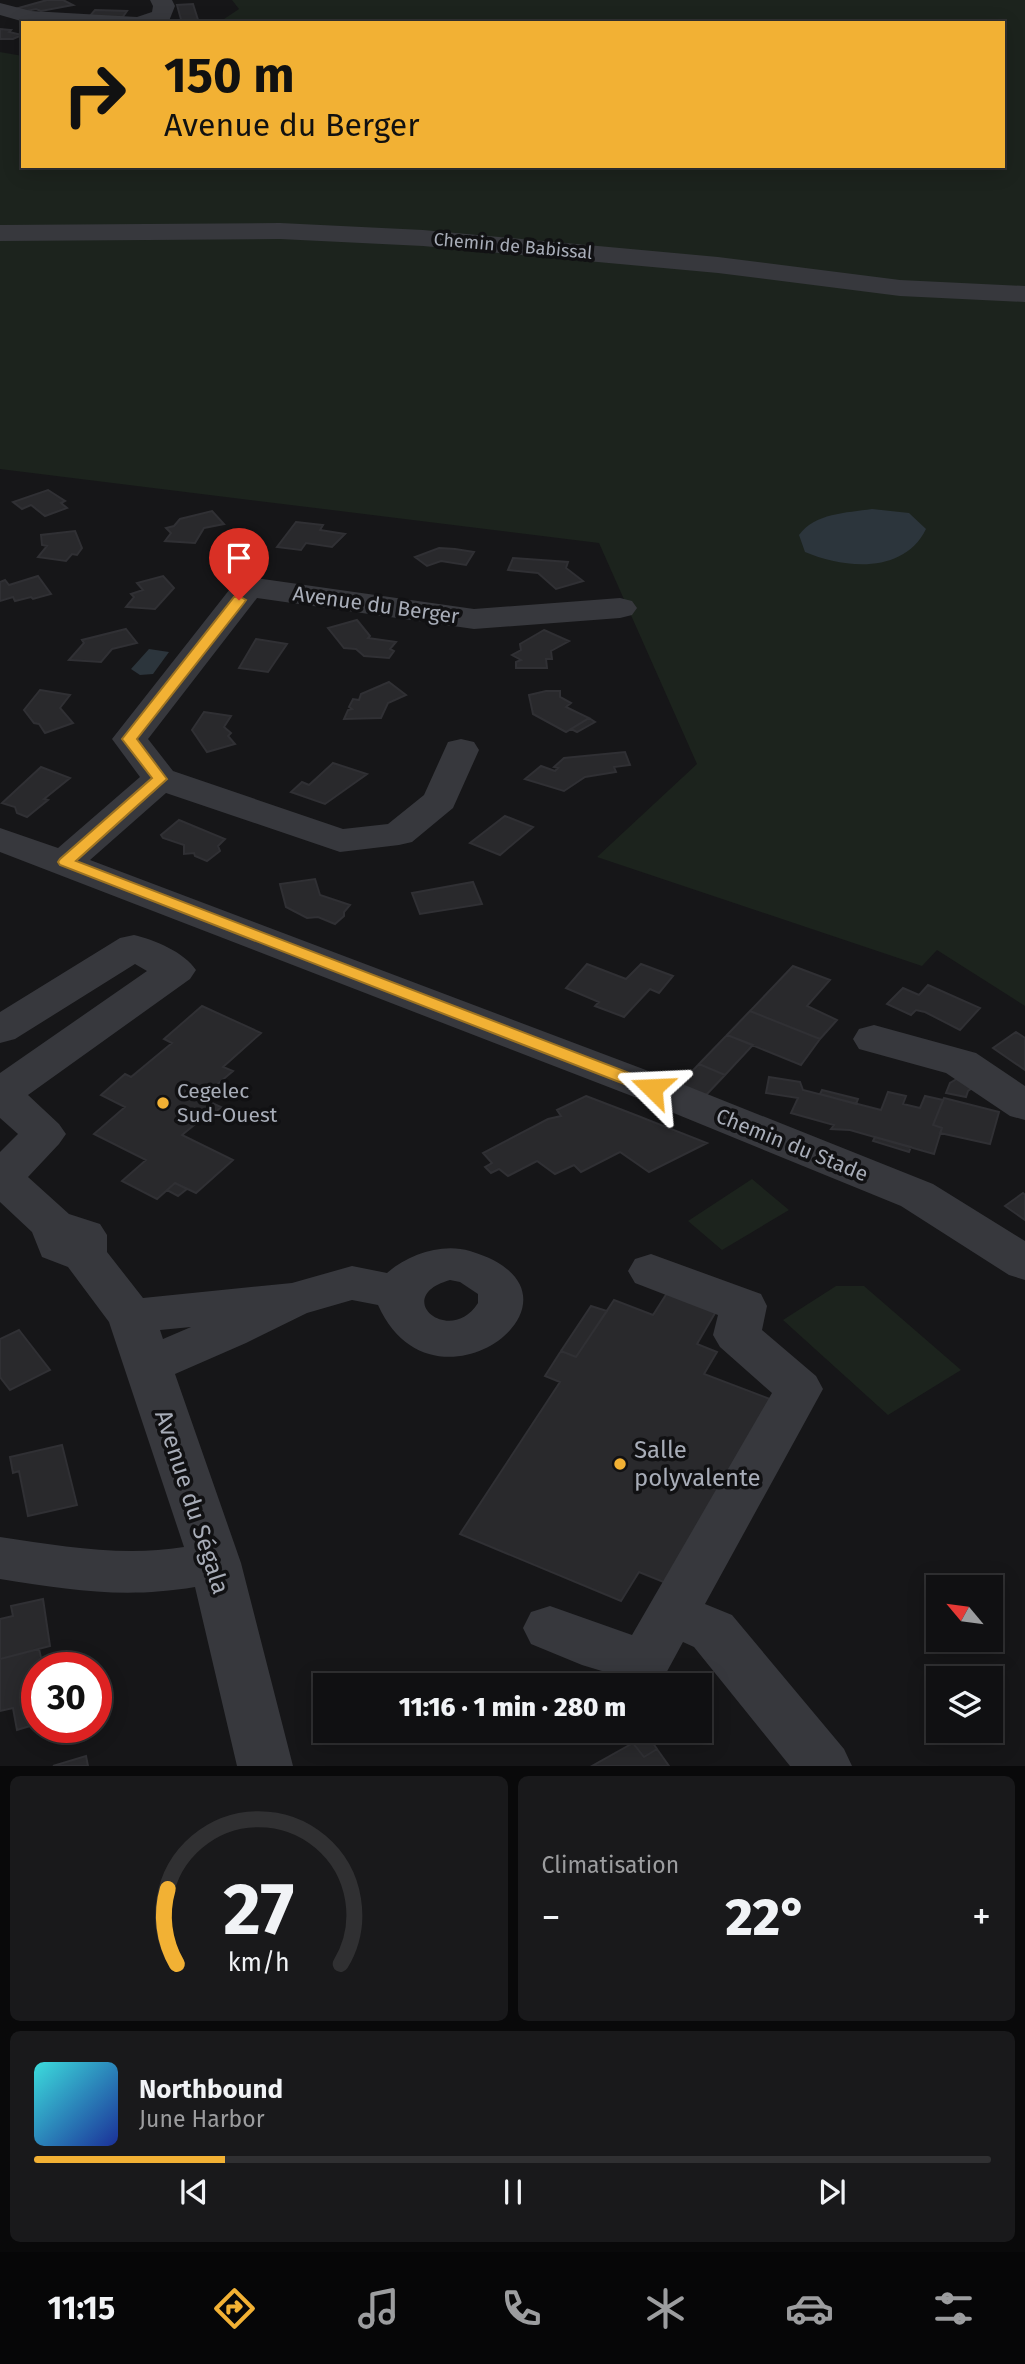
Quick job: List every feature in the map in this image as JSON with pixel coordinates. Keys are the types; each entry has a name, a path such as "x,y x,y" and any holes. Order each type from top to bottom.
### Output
{"street":[{"path":"148,21 161,16 164,6 161,0"},
{"path":"0,9 31,17 122,21"},
{"name":"Chemin de Babissal","path":"0,233 280,231 423,238 718,265 900,288 1025,294"},
{"name":"Avenue du Berger","path":"160,779 130,739 249,587 474,619 620,608"},
{"path":"65,862 160,779 340,841 399,834 440,800 461,750"},
{"name":"Chemin du Stade","path":"0,839 652,1088 917,1195 1025,1263"},
{"path":"0,1030 134,947 176,970 0,1094 44,1134 0,1177"},
{"path":"874,1039 961,1063 1025,1106"},
{"name":"Avenue du Ségala","path":"0,1177 69,1240 131,1316 215,1563 265,1766"},
{"path":"550,1628 601,1649 645,1661 799,1390 737,1335 744,1306 651,1271"},
{"path":"131,1316 292,1300 352,1283 400,1293"},
{"path":"148,1365 229,1331 292,1300"},
{"path":"0,1558 90,1572 153,1573 215,1563"},
{"path":"672,1613 713,1631 824,1766"}],"shaded area":[{"path":"232,0 1025,0 1025,1006 937,950 922,966 597,857 697,764 599,543 0,469 0,52 21,56 21,168 1005,168 1005,21 221,21 239,9"},
{"path":"872,509 909,513 926,529 916,544 889,561 855,564 821,558 805,552 799,535 814,522 832,515"},
{"path":"149,649 169,652 153,674 140,675 131,669"},
{"path":"752,1179 789,1210 722,1250 688,1221"},
{"path":"836,1286 864,1286 961,1370 888,1415 783,1320"}],"building":[{"path":"47,0 63,0 73,5 41,11 36,9 22,12 15,9"},
{"path":"193,4 198,21 181,21 177,5"},
{"path":"95,10 127,11 122,18 89,17"},
{"path":"0,29 21,35 13,39 0,39"},
{"path":"48,490 65,501 61,503 67,508 45,516 31,505 22,509 13,502"},
{"path":"212,511 224,524 204,528 195,543 165,541 171,533 166,528 174,526 180,519"},
{"path":"296,522 323,525 320,530 345,534 332,547 306,543 301,550 277,547"},
{"path":"75,531 82,548 77,555 72,554 66,561 38,557 47,546 42,545 41,535"},
{"path":"439,548 474,552 466,565 441,561 427,566 415,557"},
{"path":"513,558 568,562 566,568 583,581 556,589 538,573 508,570"},
{"path":"38,576 51,594 33,599 31,597 15,601 13,597 0,601 0,582 5,580 9,585"},
{"path":"163,576 174,588 155,609 126,607 134,597 131,594 143,590 137,583"},
{"path":"357,620 370,636 368,638 396,642 390,649 394,651 389,658 364,656 356,649 344,648 328,628"},
{"path":"126,629 137,643 112,649 101,662 69,660 84,643 82,640"},
{"path":"544,630 569,641 551,651 552,659 546,659 547,668 516,668 516,662 521,660 512,655 521,650 520,644"},
{"path":"256,639 287,644 268,672 239,668"},
{"path":"389,682 406,695 388,703 381,718 344,719 348,710 352,709 349,707 353,699 359,700 361,694"},
{"path":"40,690 70,695 60,708 73,723 45,733 39,724 34,723 24,710"},
{"path":"560,691 560,697 571,703 566,707 589,718 566,732 533,714 529,695"},
{"path":"204,712 231,716 224,727 231,733 228,736 235,744 207,752 192,730"},
{"path":"589,718 595,722 577,732 571,729"},
{"path":"625,752 630,765 614,767 616,772 585,777 564,791 525,779 541,766 555,771 558,768 554,767 564,758"},
{"path":"333,763 367,774 325,804 291,792 302,782 309,785"},
{"path":"41,767 70,778 27,817 17,813 15,807 2,803"},
{"path":"505,816 533,827 500,855 470,843"},
{"path":"179,820 225,839 218,846 220,851 207,861 194,853 184,854 184,845 161,835"},
{"path":"315,879 320,895 350,905 344,916 335,924 318,917 307,918 286,907 280,884"},
{"path":"473,882 482,904 420,914 412,893"},
{"path":"587,964 626,979 641,964 673,976 659,993 650,989 624,1017 595,1006 599,1002 566,988"},
{"path":"793,966 830,980 807,1006 837,1020 820,1039 750,1011"},
{"path":"928,985 980,1008 960,1030 925,1012 916,1010 911,1015 887,1004 903,988 919,995"},
{"name":"Cegelec Sud-Ouest","path":"202,1006 261,1033 223,1067 233,1071 201,1098 221,1107 204,1123 199,1121 182,1135 233,1160 196,1193 175,1183 157,1199 122,1181 146,1160 94,1134 125,1107 101,1095 125,1074 131,1077 172,1043 164,1039"},
{"path":"750,1011 820,1039 801,1065 727,1035"},
{"path":"1016,1032 1025,1038 1025,1070 993,1048"},
{"path":"727,1035 753,1045 725,1075 699,1064"},
{"path":"699,1064 725,1075 706,1095 679,1085"},
{"path":"962,1076 976,1085 968,1091 966,1097 946,1093 950,1083"},
{"path":"769,1077 800,1082 803,1090 881,1110 888,1092 906,1096 903,1104 920,1108 925,1096 943,1100 933,1125 942,1128 934,1154 850,1130 831,1129 834,1125 791,1113 798,1098 766,1093"},
{"path":"822,1090 858,1099 856,1104 820,1094"},
{"path":"586,1096 707,1143 649,1172 620,1152 581,1172 574,1165 555,1174 537,1161 508,1176 499,1169 491,1173 485,1167 492,1163 483,1153 548,1119 561,1116 557,1110"},
{"path":"944,1098 999,1112 990,1144 940,1133 942,1128 933,1125"},
{"path":"875,1137 911,1147 909,1152 873,1141"},
{"path":"175,1183 187,1189 178,1196 167,1190"},
{"path":"1023,1193 1025,1195 1025,1220 1005,1206"},
{"name":"Salle polyvalente","path":"669,1290 718,1308 697,1344 717,1352 704,1374 770,1399 666,1583 639,1572 621,1601 460,1534 560,1382 545,1376 561,1351 576,1357 614,1300 653,1315"},
{"path":"591,1306 607,1311 576,1357 561,1351"},
{"path":"19,1330 50,1370 10,1390 0,1377 0,1339"},
{"path":"62,1445 77,1505 28,1516 19,1471 13,1473 10,1457"},
{"path":"43,1599 50,1646 0,1659 0,1619 13,1616 11,1606"},
{"path":"21,1654 21,1729 17,1730 13,1708 0,1711 0,1659"},
{"path":"633,1743 653,1743 657,1749 644,1757"},
{"path":"633,1743 644,1757 657,1749 669,1766 592,1766"},
{"path":"86,1756 88,1766 53,1766"}],"place":[{"name":"Cegelec Sud-Ouest","path":"163,1103"},
{"name":"Salle polyvalente","path":"620,1464"}],"route":[{"path":"239,600 130,739 160,779 65,862 652,1088"}]}
